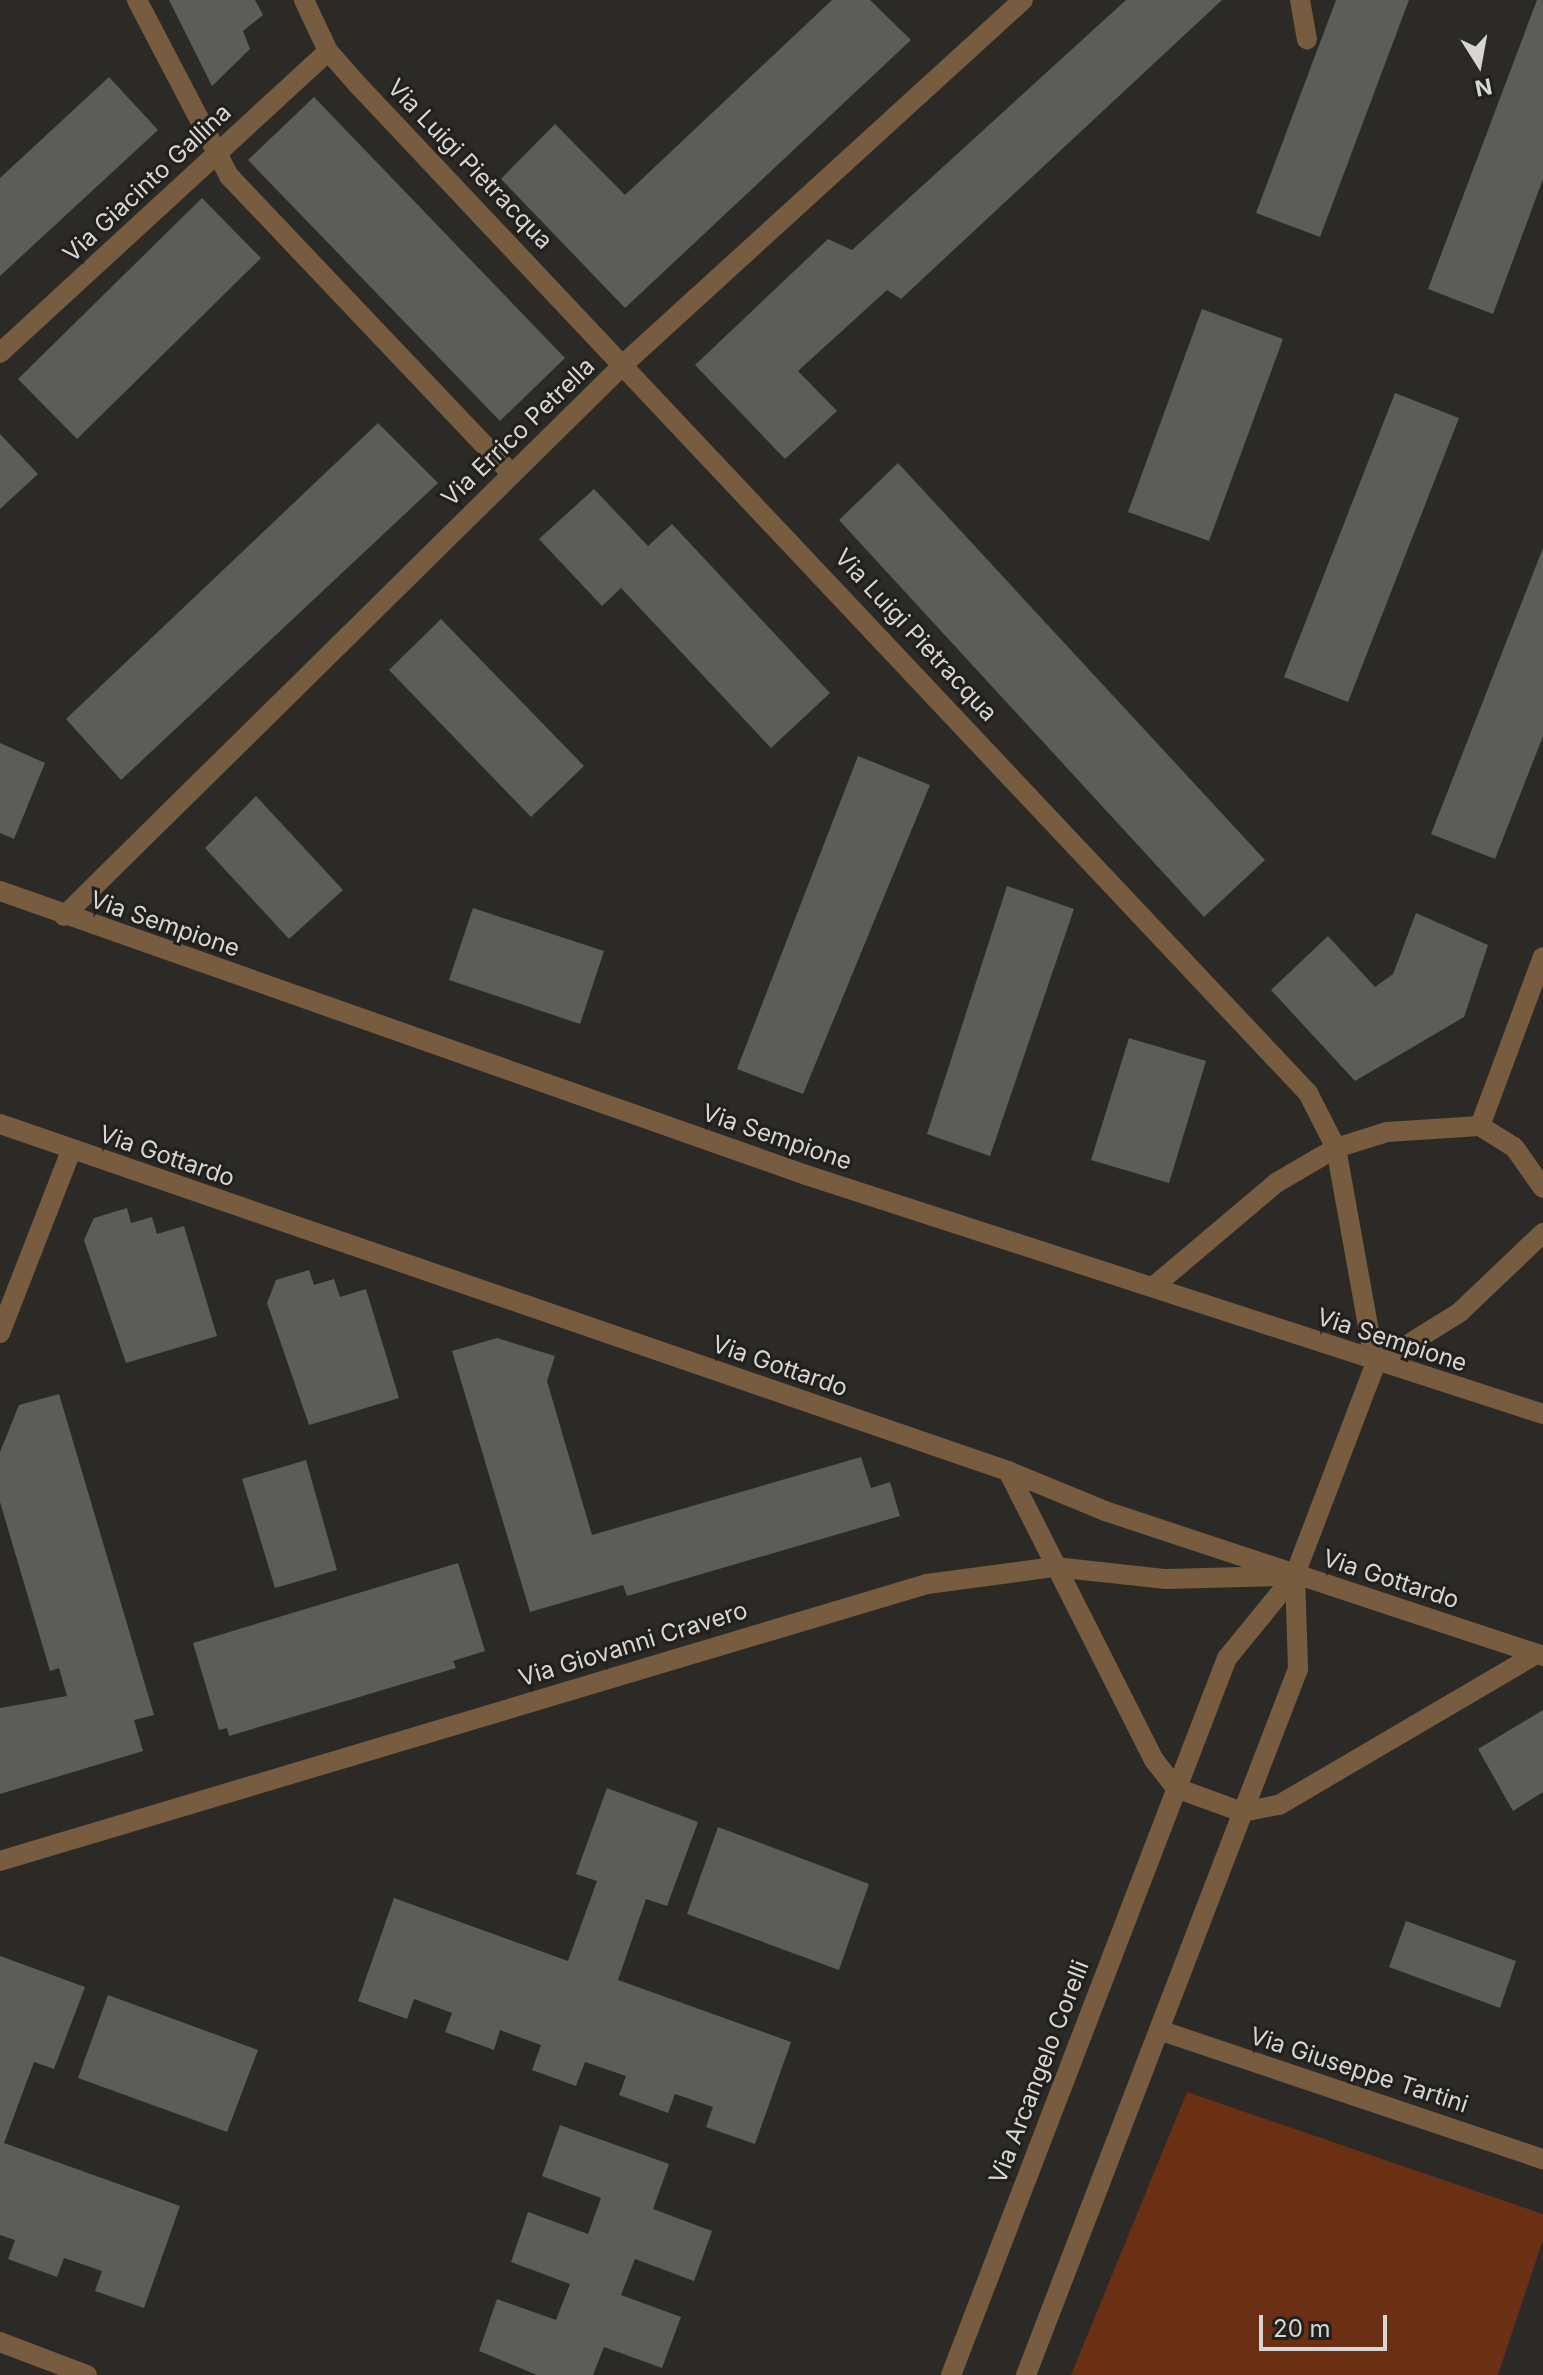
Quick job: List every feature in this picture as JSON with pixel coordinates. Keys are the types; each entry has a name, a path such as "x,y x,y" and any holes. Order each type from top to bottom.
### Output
{"street":[{"path":"137,0 215,156 512,474"},
{"name":"Via Luigi Pietracqua","path":"304,0 328,51 626,362 1308,1093 1336,1148 1375,1365"},
{"name":"Via Errico Petrella","path":"64,916 626,362 1023,0"},
{"path":"1300,0 1307,39"},
{"name":"Via Giacinto Gallina","path":"0,353 328,51"},
{"name":"Via Sempione","path":"0,891 791,1170 1153,1287 1375,1365 1543,1414"},
{"path":"1480,1126 1543,957"},
{"name":"Via Gottardo","path":"0,1124 71,1151 1008,1471 1295,1575 1540,1655"},
{"path":"1153,1287 1276,1183 1336,1148 1409,1128 1480,1126 1514,1147 1543,1188"},
{"path":"0,1333 71,1151"},
{"path":"1375,1365 1464,1309 1543,1233"},
{"name":"Via Arcangelo Corelli","path":"951,2375 1227,1658 1295,1575 1375,1365"},
{"path":"1008,1471 1154,1760 1176,1788 1242,1812 1279,1805 1540,1655"},
{"name":"Via Giovanni Cravero","path":"0,1861 904,1590 1055,1567 1166,1579 1295,1575"},
{"name":"Via Arcangelo Corelli","path":"1026,2375 1298,1669 1295,1575"},
{"name":"Via Giuseppe Tartini","path":"1159,2030 1543,2159"},
{"path":"0,2342 87,2375"}],"shaded area":[{"path":"1187,2092 1543,2214 1543,2240 1498,2375 1071,2375"}],"building":[{"path":"169,0 255,0 263,15 243,31 250,49 212,86"},
{"path":"832,0 870,0 911,40 625,308 501,179 555,124 625,195"},
{"path":"1126,0 1222,0 901,299 887,290 798,371 837,411 785,459 695,365 828,239 852,250"},
{"path":"1336,0 1409,0 1320,237 1256,213"},
{"path":"1537,0 1543,0 1543,179 1493,314 1428,289"},
{"path":"109,77 158,130 0,276 0,178"},
{"path":"314,97 565,358 500,421 248,160"},
{"path":"202,198 261,258 77,439 18,379"},
{"path":"1202,309 1283,339 1209,541 1128,512"},
{"path":"1395,393 1459,418 1348,702 1284,677"},
{"path":"378,423 438,483 121,780 66,719"},
{"path":"0,434 38,474 0,509"},
{"path":"898,463 1265,860 1204,917 839,520"},
{"path":"594,489 648,546 672,524 830,693 771,748 621,588 602,606 539,539"},
{"path":"1543,548 1543,736 1495,859 1431,834"},
{"path":"441,619 584,766 531,817 389,670"},
{"path":"0,743 45,763 14,839 0,833"},
{"path":"858,756 930,785 803,1094 737,1069"},
{"path":"256,796 343,890 289,939 205,848"},
{"path":"1007,886 1074,909 990,1156 927,1134"},
{"path":"473,908 604,951 580,1024 449,980"},
{"path":"1416,913 1488,945 1464,1017 1355,1081 1271,990 1328,936 1375,987 1393,974"},
{"path":"1129,1038 1206,1061 1169,1183 1091,1160"},
{"path":"127,1208 131,1223 152,1217 157,1234 184,1226 217,1336 126,1363 84,1240 94,1218"},
{"path":"309,1270 314,1285 334,1279 340,1297 366,1289 399,1398 309,1425 267,1303 276,1280"},
{"path":"497,1338 555,1356 547,1381 592,1535 861,1457 871,1488 890,1482 900,1516 627,1596 623,1585 530,1612 452,1351"},
{"path":"59,1394 154,1715 134,1720 143,1751 0,1794 0,1708 67,1696 59,1668 50,1671 0,1502 0,1452 19,1405"},
{"path":"306,1460 337,1570 275,1588 242,1479"},
{"path":"458,1563 485,1651 453,1661 456,1668 229,1736 227,1728 219,1730 193,1643"},
{"path":"1543,1710 1543,1792 1513,1811 1478,1749"},
{"path":"607,1788 698,1822 667,1906 646,1899 618,1980 791,2042 755,2144 706,2127 713,2107 675,2094 668,2113 619,2095 626,2076 585,2062 576,2086 532,2070 541,2045 500,2030 494,2050 445,2032 452,2013 414,1999 407,2019 358,2001 394,1898 568,1961 597,1881 576,1874"},
{"path":"718,1827 869,1884 839,1970 687,1914"},
{"path":"1406,1921 1516,1961 1500,2008 1389,1967"},
{"path":"0,1956 85,1987 54,2069 34,2062 4,2143 180,2206 144,2308 95,2291 102,2271 64,2258 57,2277 8,2259 15,2240 0,2235"},
{"path":"108,1995 258,2050 227,2132 78,2078"},
{"path":"560,2125 669,2164 653,2209 712,2231 694,2281 635,2259 621,2295 681,2317 662,2368 604,2347 593,2375 537,2375 479,2351 497,2299 556,2320 570,2284 511,2262 528,2212 588,2234 601,2198 542,2176"}]}
